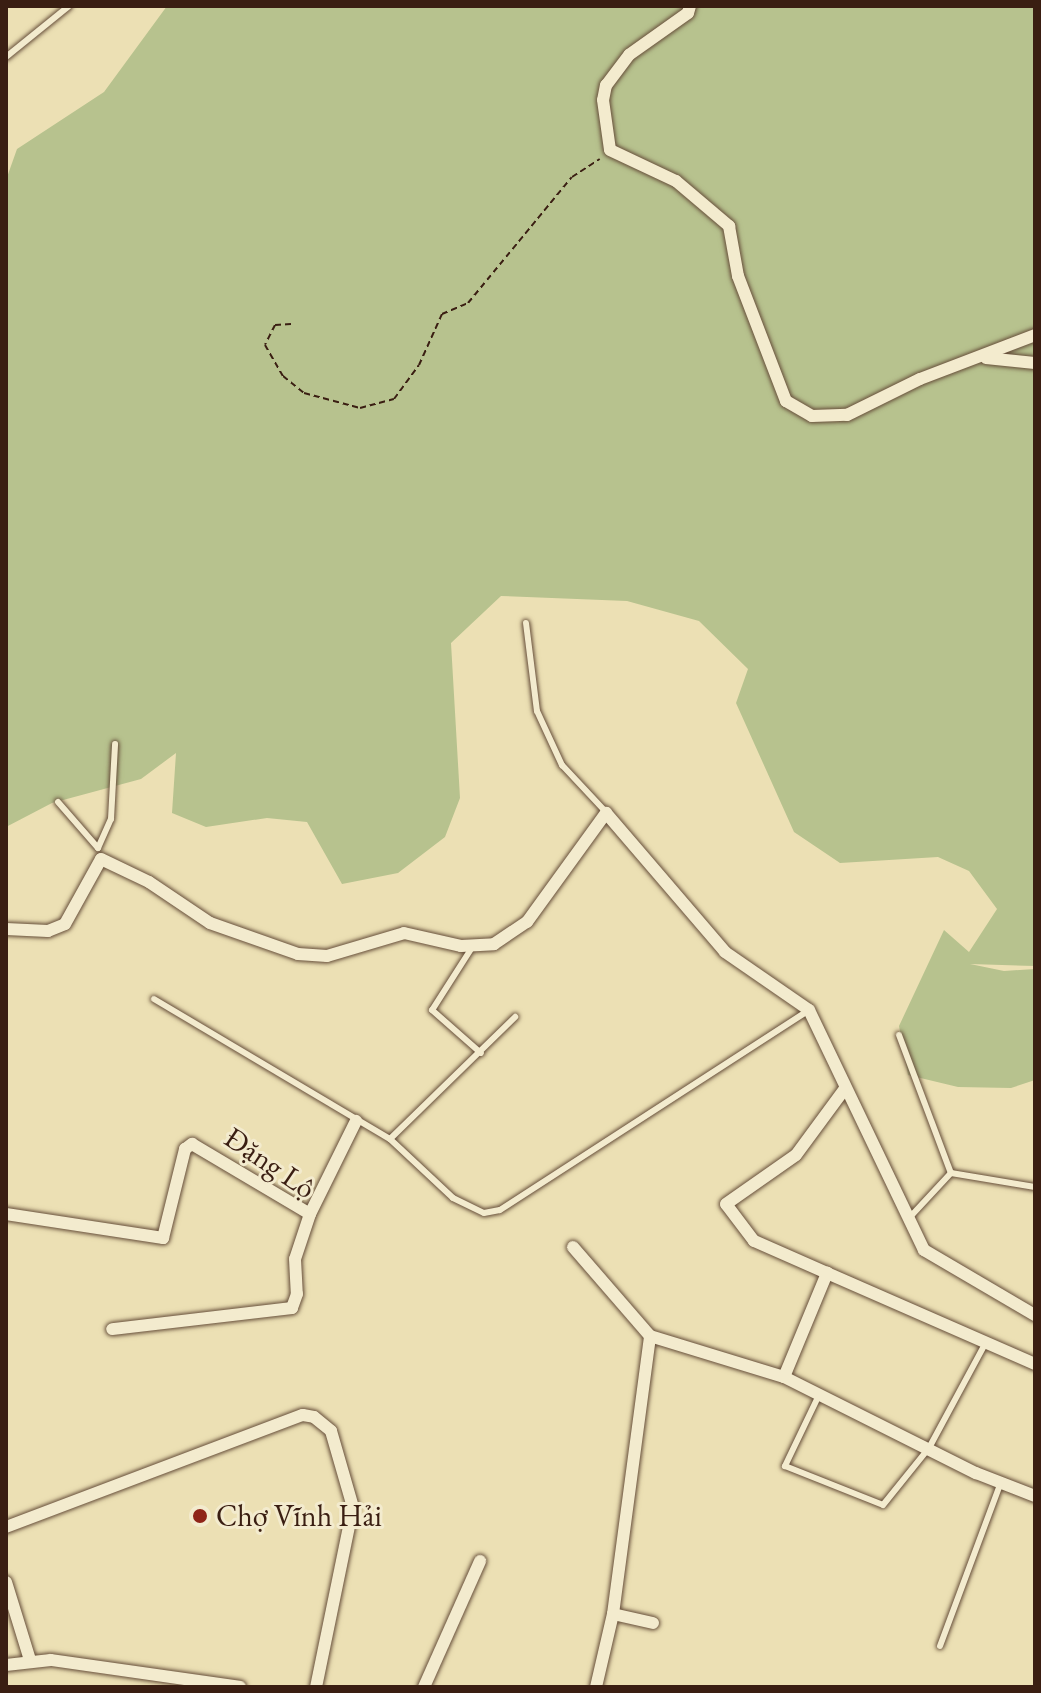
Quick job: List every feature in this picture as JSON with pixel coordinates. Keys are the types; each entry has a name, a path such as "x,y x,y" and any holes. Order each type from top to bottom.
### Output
{"street":[{"path":"690,6 688,13 629,55 606,85 603,100 610,150 676,181 729,226 738,276 779,390 802,412 822,418 847,415 910,383 983,358 1035,335"},
{"path":"983,358 1035,363"},
{"path":"6,929 48,931 65,924 99,854 149,882 210,923 280,950 327,956 404,933 473,946 494,944 527,922 606,813 725,952 809,1010 844,1090 911,1216 924,1250 1035,1315"},
{"path":"844,1090 796,1155 726,1204 754,1241 1035,1364"},
{"path":"310,1214 356,1121"},
{"name":"Đặng Lộ","path":"6,1214 163,1238 185,1149 192,1144 310,1214 295,1259 297,1294 292,1308 112,1329"},
{"path":"573,1247 650,1336 784,1377 1035,1496"},
{"path":"784,1377 827,1273"},
{"path":"596,1687 613,1614 650,1336"},
{"path":"6,1527 303,1415 314,1417 331,1431 353,1507 316,1687"},
{"path":"424,1687 480,1561"},
{"path":"6,1582 30,1660"},
{"path":"613,1614 653,1623"},
{"path":"6,1667 30,1660 240,1687"}],"lane":[{"path":"6,57 69,6"},
{"path":"526,623 537,711 562,765 606,813"},
{"path":"99,854 111,819 115,744"},
{"path":"58,802 99,854"},
{"path":"473,946 432,1010 481,1053"},
{"path":"154,999 390,1139 463,1204 484,1213 500,1210 809,1010"},
{"path":"390,1139 515,1017"},
{"path":"899,1035 951,1173"},
{"path":"951,1173 1035,1187"},
{"path":"911,1216 951,1173"},
{"path":"820,1394 785,1466 883,1505 929,1448 986,1342"},
{"path":"940,1646 1001,1482"}],"path":[{"path":"291,324 275,325 265,345 283,376 304,393 360,408 394,399 419,365 442,314 468,303 572,177 610,150"}],"green space":[{"path":"167,6 1035,6 1035,966 970,964 1004,971 1035,969 1035,1080 1011,1088 958,1087 908,1075 899,1026 944,930 969,952 997,909 969,871 938,857 840,863 794,832 736,703 748,669 699,621 627,601 501,596 451,643 460,798 445,837 398,873 342,884 307,822 267,818 206,827 172,813 176,753 141,779 52,803 6,827 6,180 17,149 104,92"}],"place":[{"name":"Chợ Vĩnh Hải","path":"200,1516"}]}
